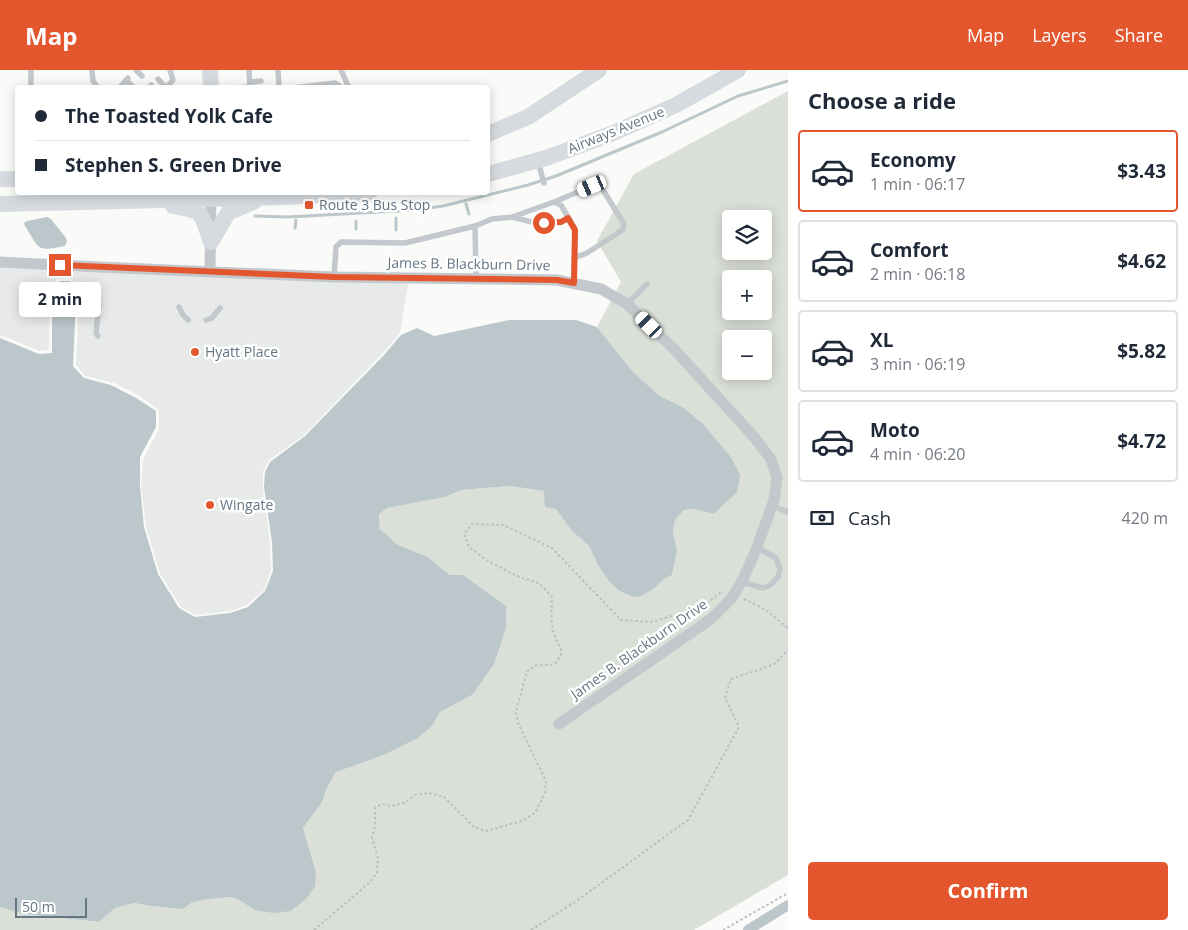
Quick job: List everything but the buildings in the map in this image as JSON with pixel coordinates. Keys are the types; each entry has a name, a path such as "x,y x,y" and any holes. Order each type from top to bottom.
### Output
{"main road":[{"path":"210,70 211,85"},
{"path":"490,133 528,117 599,70"},
{"name":"Airways Avenue","path":"490,173 538,160 611,134 660,112 738,70"},
{"path":"0,179 15,179"},
{"path":"0,204 212,196 264,197 306,195"},
{"path":"211,242 228,213 264,197"},
{"path":"139,200 202,214 211,242"}],"street":[{"path":"210,272 212,196"},
{"name":"James B. Blackburn Drive","path":"0,262 334,277 557,280 601,289 627,304 680,356 754,437 771,459 776,478 772,506 742,582 734,594 711,619 559,724"}],"lane":[{"path":"31,70 31,85"},
{"path":"92,70 93,81 96,85"},
{"path":"169,85 173,80 170,70"},
{"path":"249,70 250,85"},
{"path":"278,70 276,80 278,85"},
{"path":"341,70 348,85"},
{"path":"136,71 142,76"},
{"path":"122,85 127,79 131,85"},
{"path":"158,79 163,85"},
{"path":"252,85 261,81"},
{"path":"318,85 335,83 338,85"},
{"path":"538,160 544,183"},
{"path":"334,277 336,247 341,242 405,243 475,226 492,219 512,217 592,186 598,186 603,190 624,224 623,229 587,253 574,258"},
{"path":"554,202 560,206 575,230 574,283"},
{"path":"512,217 532,222"},
{"path":"544,223 561,222 568,218"},
{"path":"475,226 476,279"},
{"path":"627,304 647,284"},
{"path":"98,336 96,333 99,304"},
{"path":"178,307 188,320"},
{"path":"206,320 212,318 220,308"},
{"path":"772,506 788,512"},
{"path":"742,582 763,588 770,585 778,577 780,569 776,558 757,547"}],"path":[{"path":"314,930 368,884 377,873 378,859 372,837 376,826 375,808 382,804 390,806 404,803 415,795 429,793 444,798 474,827 486,831 522,820 535,813 545,793 546,782 518,723 516,712 527,671 535,666 550,666 558,660 562,651 556,641 551,625 552,597 538,584 519,577 486,560 470,547 464,534 472,524 503,524 552,548 621,620 651,622 702,607 724,590 766,610 788,628"},
{"path":"531,930 578,900 688,820 739,727 724,698 731,679 773,665 788,650"},
{"path":"723,930 788,893"}],"shaded area":[{"path":"788,91 788,875 694,930 0,930 0,907 24,914 99,922 115,908 134,903 183,909 191,903 231,897 254,910 316,872 303,828 322,802 336,772 384,755 418,738 432,726 440,712 472,695 506,628 505,606 463,575 450,575 428,557 398,545 380,529 379,514 386,508 445,497 461,490 510,486 544,491 572,531 589,546 598,565 608,580 618,590 655,588 664,579 672,575 677,551 673,531 675,520 684,510 694,509 715,514 731,457 703,424 684,408 660,396 634,373 597,327 621,282 597,241 634,174"},
{"path":"47,217 51,219 66,238 65,246 48,249 39,247 33,240 24,223"},
{"path":"0,262 409,280 400,333 303,436 269,460 263,471 271,571 264,590 247,605 230,611 196,615 181,607 160,574 146,527 141,487 143,459 159,429 159,410 138,395 114,383 85,376 76,365 79,298 76,286 71,279 58,279 50,285 49,350 40,351 0,335"},
{"path":"60,281 70,281 74,287 76,298 73,366 84,378 111,385 156,411 156,427 140,457 140,486 144,527 158,574 179,608 195,617 230,613 248,607 265,591 273,571 272,542 264,487 265,472 270,462 305,436 401,335 417,328 434,336 509,320 576,320 597,327 634,373 660,396 684,408 703,424 731,457 740,475 737,492 714,514 694,509 684,510 675,520 673,531 677,551 672,575 641,596 633,597 618,590 608,580 589,546 572,531 556,509 545,507 544,491 510,486 461,490 445,497 387,508 379,514 380,529 398,545 428,557 450,575 463,575 506,606 506,628 494,664 472,695 440,712 432,726 418,738 384,755 336,772 322,802 303,828 316,872 315,886 306,899 291,911 274,913 254,910 231,897 191,903 183,909 134,903 115,908 99,922 24,914 0,907 0,338 39,354 52,353 52,287"}],"waterway":[{"path":"490,194 556,176 662,132 738,96 788,81"},
{"path":"255,216 288,217 416,210 443,206 488,195"},
{"path":"466,204 469,214"},
{"path":"396,218 396,230"},
{"path":"295,228 296,220"},
{"path":"356,221 356,229"},
{"path":"748,930 788,905"}],"place":[{"name":"Route 3 Bus Stop","path":"309,205"},
{"name":"Hyatt Place","path":"195,352"},
{"name":"Wingate","path":"210,505"}],"route":[{"path":"60,265 334,277 557,280 574,283 575,230 568,218 561,222 544,223"}]}
